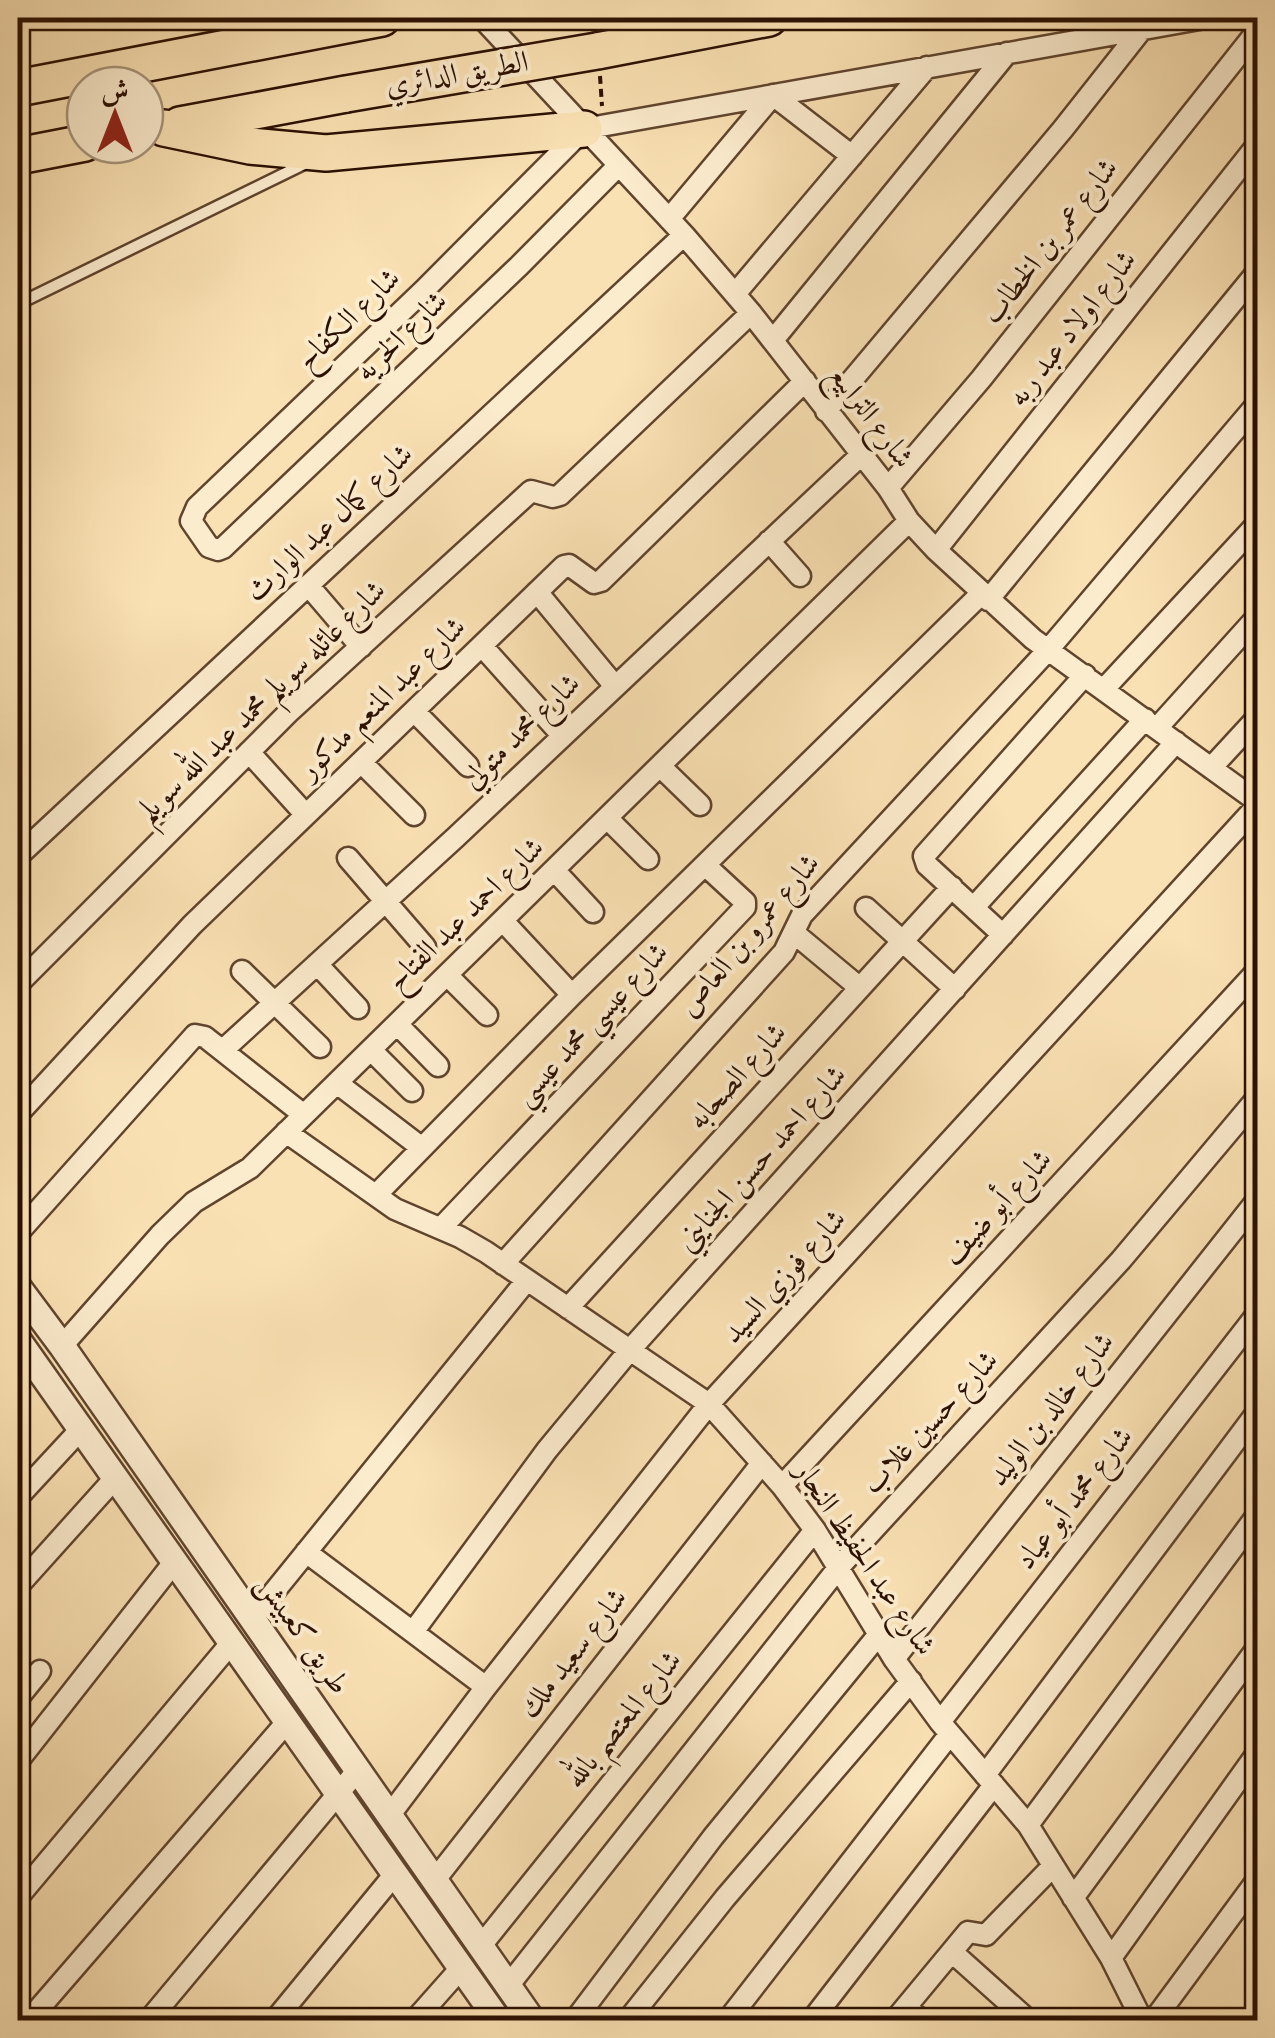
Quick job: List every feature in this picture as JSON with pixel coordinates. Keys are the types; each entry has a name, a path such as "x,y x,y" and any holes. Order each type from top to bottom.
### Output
{"highway":[{"path":"181,56 248,18"},
{"path":"18,88 382,18"},
{"name":"الطريق الدائري","path":"165,128 346,94 599,68 769,18"},
{"path":"165,132 250,146 326,153 594,122"},
{"path":"18,156 65,147"}],"street":[{"name":"شارع الترابيع","path":"482,18 594,122 619,165 774,339 909,521 936,550 984,597 1048,650 1258,803"},
{"path":"594,122 773,95 1205,18"},
{"path":"826,411 1064,129 1142,29"},
{"name":"شارع عمر بن الخطاب","path":"888,488 981,379 1258,30"},
{"path":"774,339 1008,53"},
{"path":"735,294 927,67"},
{"path":"773,95 852,156"},
{"path":"670,219 773,95"},
{"name":"شارع الكفاح","path":"222,548 213,550 192,526 196,508 594,122"},
{"name":"شارع اولاد عبد ربه","path":"936,550 1258,144"},
{"name":"شارع الحريه","path":"222,548 464,319 619,165"},
{"name":"شارع كمال عبد الوارث","path":"18,856 684,235"},
{"path":"376,1195 705,864 984,597 1258,271"},
{"name":"شارع عائله سويلم محمد عبد الله سويلم","path":"18,984 248,752 361,647 532,491 560,495 751,313"},
{"name":"شارع عبد المنعم مدكور","path":"18,1114 192,925 536,592 566,565 594,583 601,581 805,381"},
{"name":"شارع عمرو بن العاص","path":"503,1264 784,952 802,915 1048,650 1258,403"},
{"name":"شارع محمد متولي","path":"223,1050 861,455"},
{"name":"شارع احمد عبد الفتاح","path":"62,1346 160,1235 194,1202 250,1168 909,521"},
{"path":"1104,689 1258,523"},
{"path":"769,541 800,576"},
{"path":"308,586 361,647"},
{"path":"536,592 614,685"},
{"path":"974,907 1258,616"},
{"path":"482,646 562,734"},
{"path":"1003,936 927,865 926,850 1086,675"},
{"path":"414,711 468,766"},
{"path":"1211,768 1258,717"},
{"name":"شارع احمد حسن الجنايني","path":"413,1632 547,1450 629,1351 1176,742"},
{"path":"248,752 306,815"},
{"path":"361,762 414,815"},
{"path":"661,767 700,805"},
{"name":"شارع فوزي السيد","path":"389,1816 708,1404 1258,803"},
{"path":"608,819 648,859"},
{"path":"348,858 425,947"},
{"name":"شارع عيسي محمد عيسي","path":"441,1228 745,908 746,902 705,864"},
{"path":"555,871 592,912"},
{"name":"شارع الصحابه","path":"568,1308 952,887"},
{"path":"866,908 955,989"},
{"path":"503,920 572,996"},
{"path":"794,933 860,988"},
{"path":"317,964 358,1008"},
{"name":"شارع أبو ضيف","path":"782,1486 1258,970"},
{"path":"242,971 320,1047"},
{"path":"447,975 487,1015"},
{"path":"397,1024 438,1066"},
{"path":"18,1234 191,1038 205,1037 304,1115"},
{"path":"370,1050 412,1092"},
{"path":"337,1083 422,1148"},
{"name":"شارع حسين غلاب","path":"508,1986 839,1567 1121,1260 1258,1096"},
{"name":"شارع عبد الحفيظ النجار","path":"286,1132 396,1208 441,1228 528,1280 708,1404 782,1486 815,1530 894,1658 945,1728 1028,1826 1110,1958 1142,2020"},
{"name":"شارع خالد بن الوليد","path":"894,1658 1258,1199"},
{"path":"252,1619 528,1280"},
{"name":"طريق كعبيش","path":"18,1288 532,2020"},
{"name":"شارع محمد أبو عياد","path":"728,2020 1258,1313"},
{"name":"طريق كعبيش","path":"18,1340 498,2020"},
{"path":"812,2020 1254,1421"},
{"path":"18,1498 81,1429"},
{"name":"شارع سعيد ملك","path":"434,1881 762,1464"},
{"path":"18,1586 116,1478"},
{"path":"1028,1826 1255,1523"},
{"name":"شارع المعتصم بالله","path":"480,1947 815,1530"},
{"path":"306,1552 486,1686"},
{"path":"18,1761 175,1561"},
{"path":"576,2020 713,1837 880,1633"},
{"path":"18,1897 232,1642"},
{"path":"1073,1898 1258,1647"},
{"path":"18,1698 40,1671"},
{"path":"628,2020 725,1898 911,1681"},
{"path":"29,2020 287,1722"},
{"path":"1110,1958 1258,1752"},
{"path":"149,2020 357,1772"},
{"path":"907,2016 968,1932 986,1935 1053,1866"},
{"path":"276,2020 394,1875"},
{"path":"1154,2020 1258,1879"},
{"path":"952,1952 1028,2020"},
{"path":"415,2020 460,1968"}],"lane":[{"path":"18,304 326,153"}],"path":[{"path":"594,122 599,68"}]}
